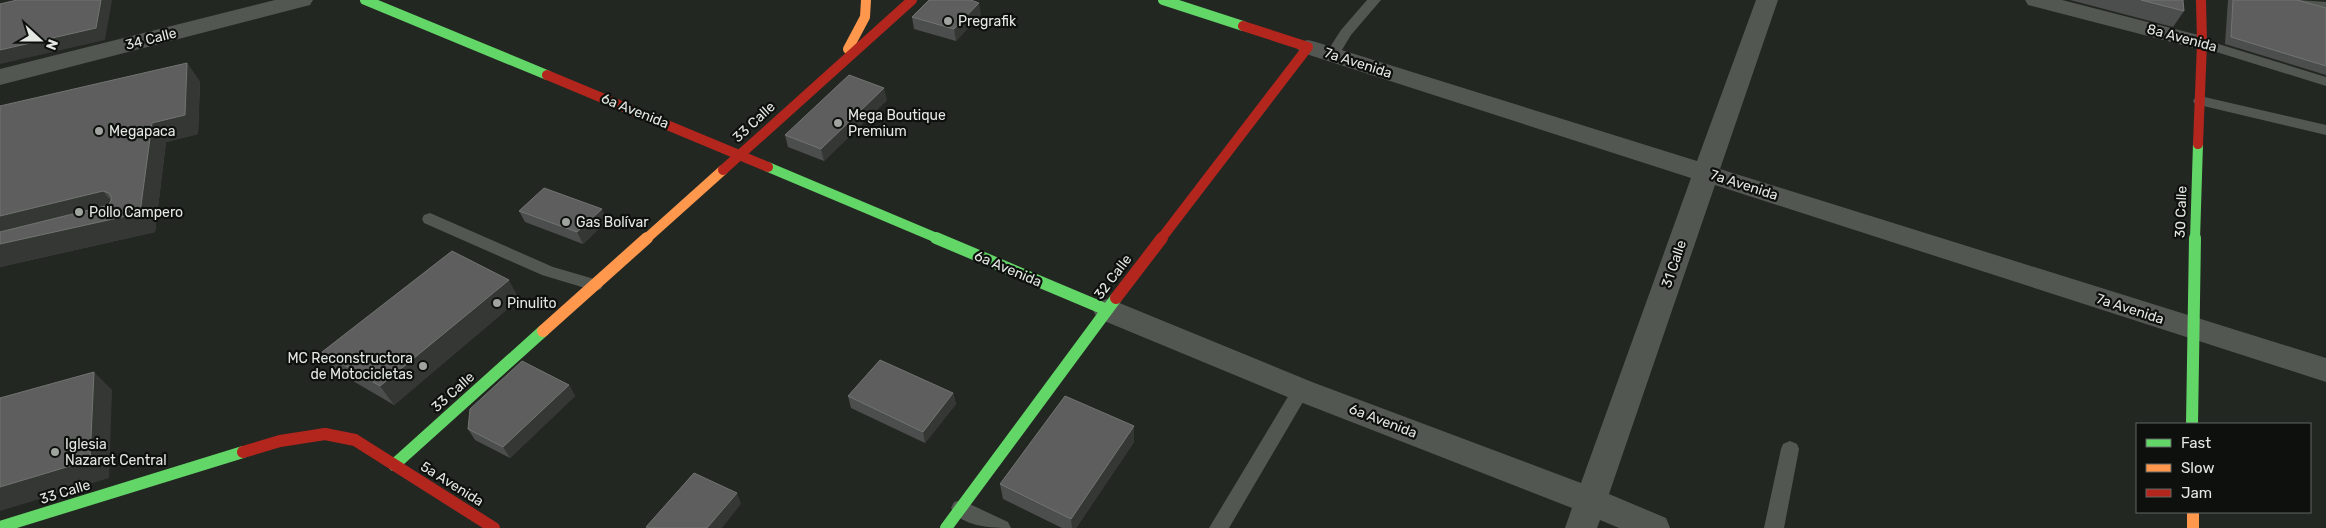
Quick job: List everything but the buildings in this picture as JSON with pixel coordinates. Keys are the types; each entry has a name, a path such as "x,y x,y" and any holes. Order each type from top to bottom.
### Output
{"main road":[{"name":"6a Avenida","path":"365,0 740,155 1107,310"},
{"path":"865,17 866,0"},
{"path":"840,63 875,0"},
{"name":"33 Calle","path":"0,527 280,441 325,434 356,440 394,465 912,0"},
{"name":"7a Avenida","path":"1163,0 1320,51"},
{"name":"30 Calle","path":"2192,423 2192,328 2202,43 2201,0"},
{"name":"32 Calle","path":"946,528 1107,310 1320,51"},
{"name":"5a Avenida","path":"394,465 494,528"},
{"path":"2192,513 2193,528"}],"street":[{"name":"34 Calle","path":"0,77 302,0"},
{"name":"31 Calle","path":"1586,514 1767,0"},
{"name":"8a Avenida","path":"2036,0 2202,43"},
{"name":"7a Avenida","path":"1320,51 2326,370"},
{"name":"6a Avenida","path":"1107,310 1301,390 1586,514 1654,528"}],"lane":[{"path":"1320,51 1346,33 1374,0"},
{"path":"2305,0 2326,6"},
{"name":"8a Avenida","path":"2202,43 2326,82"},
{"path":"2200,101 2326,130"},
{"path":"430,219 548,272 594,285"},
{"path":"1219,528 1301,390"},
{"path":"1774,528 1790,450"},
{"path":"961,508 1001,528"}],"traffic: fast":[{"path":"365,0 547,75"},
{"path":"1163,0 1243,26"},
{"path":"2192,423 2192,328 2198,144"},
{"path":"768,167 1107,310"},
{"path":"946,528 1116,298"},
{"path":"394,465 543,331"},
{"path":"0,527 243,452"}],"traffic: slow":[{"path":"848,49 865,17 866,0"},
{"path":"543,331 723,170"},
{"path":"2193,513 2193,528"}],"traffic: jam":[{"path":"723,170 912,0"},
{"path":"2198,144 2202,43 2201,0"},
{"path":"1116,298 1308,47 1243,26"},
{"path":"547,75 768,167"},
{"path":"243,452 280,441 325,434 355,440 494,528"}],"place":[{"name":"Pregrafik","path":"948,21"},
{"name":"Mega Boutique Premium","path":"838,123"},
{"name":"Megapaca","path":"99,131"},
{"name":"Pollo Campero","path":"79,212"},
{"name":"Gas Bolívar","path":"566,222"},
{"name":"Pinulito","path":"497,303"},
{"name":"MC Reconstructora de Motocicletas","path":"423,366"},
{"name":"Iglesia Nazaret Central","path":"55,452"}]}
